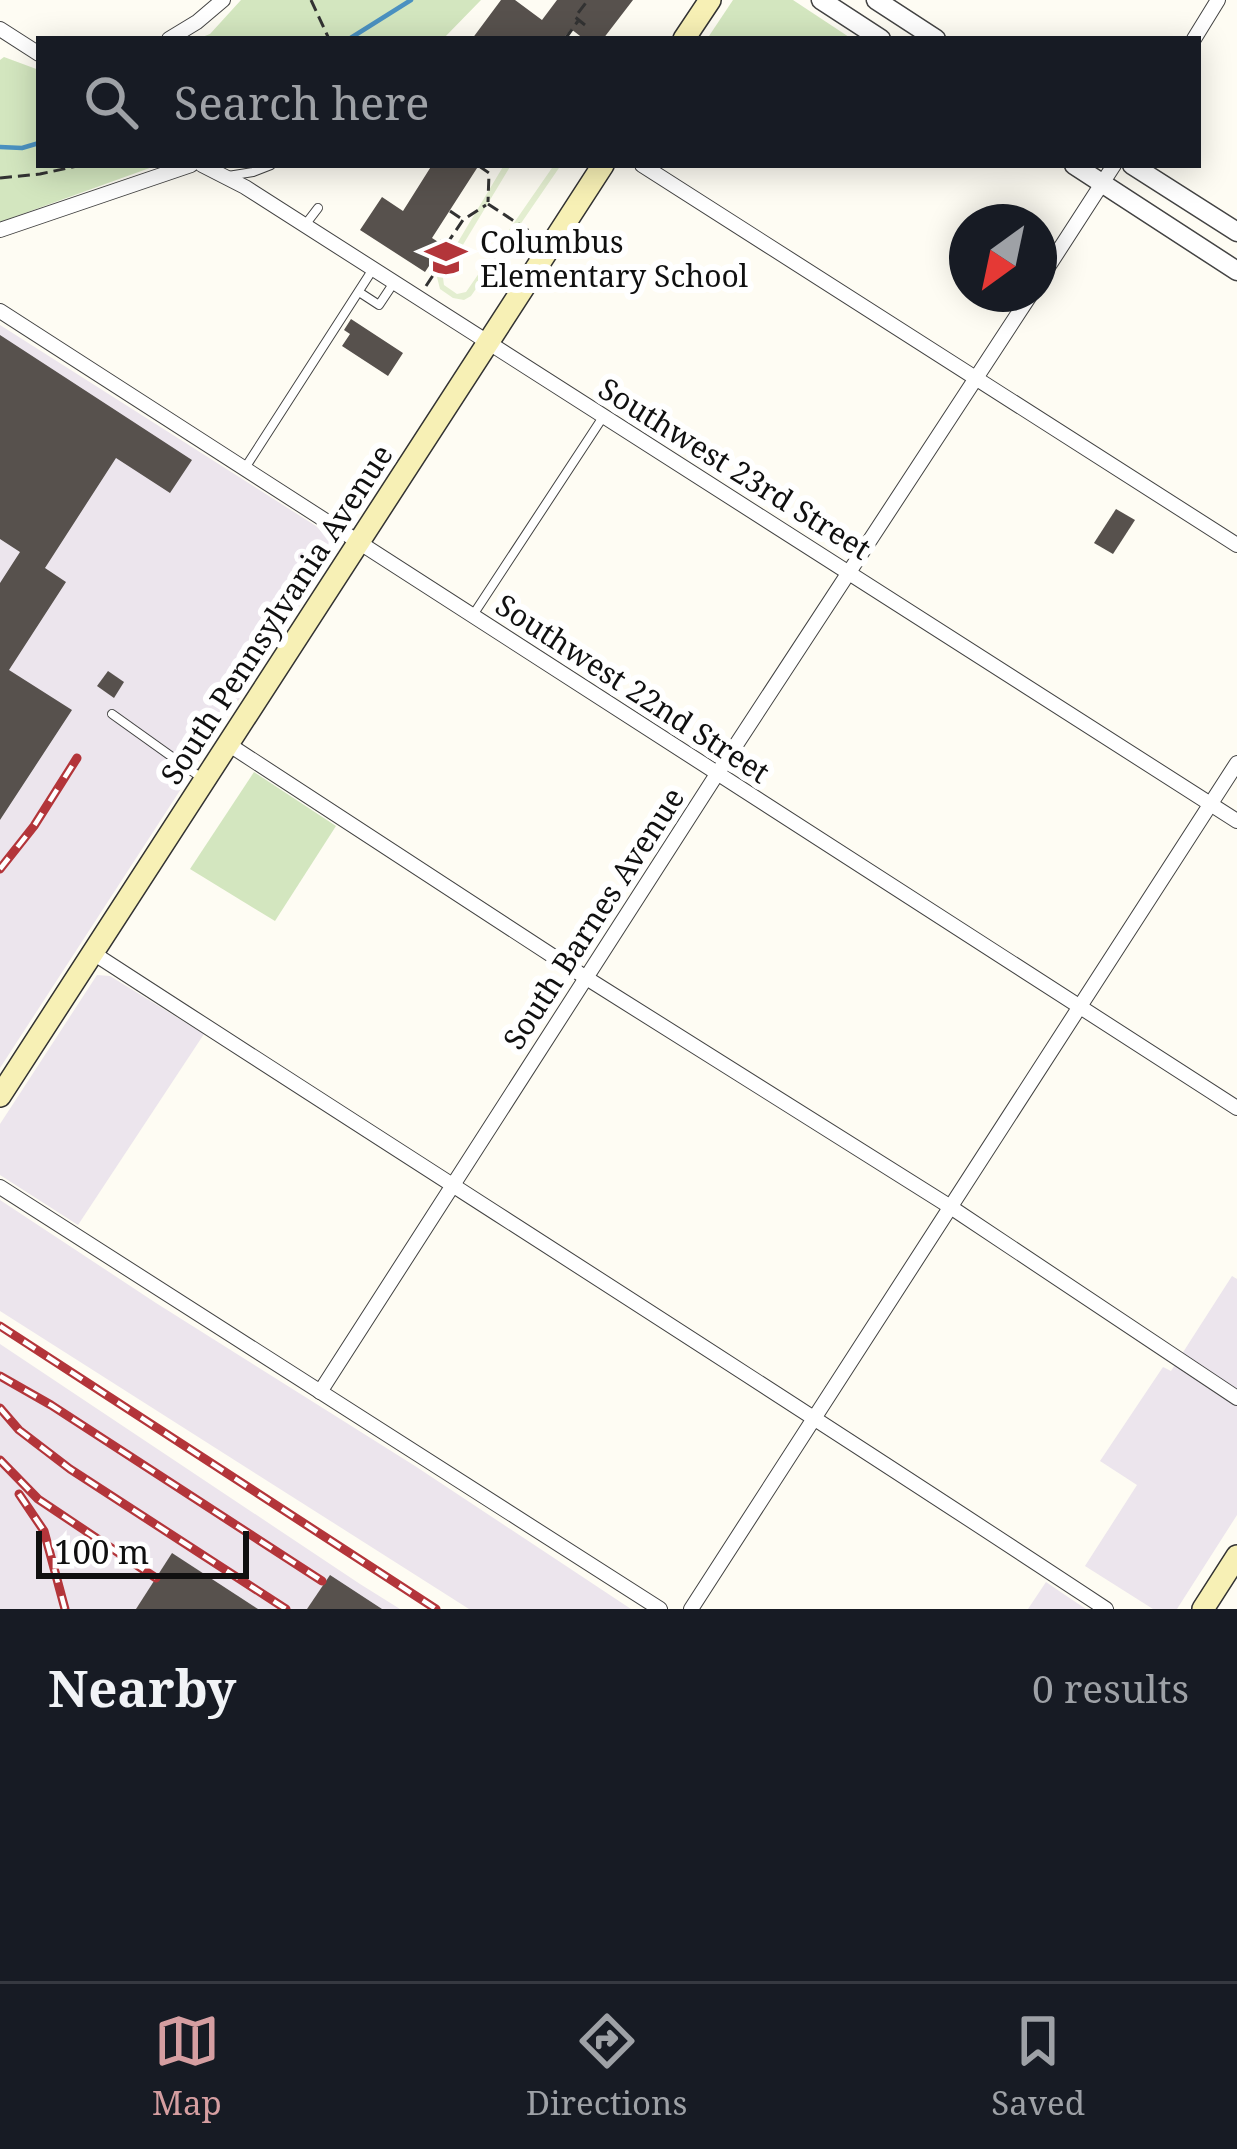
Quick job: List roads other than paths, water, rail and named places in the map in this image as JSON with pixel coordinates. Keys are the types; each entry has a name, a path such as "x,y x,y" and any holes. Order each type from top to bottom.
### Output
{"main road":[{"path":"686,36 710,0"},
{"name":"South Pennsylvania Avenue","path":"0,1096 601,168"},
{"path":"1203,1609 1237,1556"}],"street":[{"path":"174,36 223,0"},
{"path":"821,0 875,36"},
{"path":"876,0 931,36"},
{"path":"1196,36 1219,0"},
{"path":"0,29 36,52"},
{"path":"0,230 182,168"},
{"name":"Southwest 23rd Street","path":"210,168 305,225 340,239 373,269 487,344 1237,821"},
{"path":"647,168 1237,545"},
{"path":"1078,168 1237,271"},
{"path":"1057,253 1112,168"},
{"path":"1137,168 1237,232"},
{"name":"Southwest 22nd Street","path":"0,311 1237,1108"},
{"name":"South Barnes Avenue","path":"320,1392 1019,312"},
{"path":"228,744 588,979 949,1206 1237,1398"},
{"path":"692,1609 1237,763"},
{"path":"93,952 1106,1609"},
{"path":"0,1187 660,1609"}],"lane":[{"path":"228,176 263,168"},
{"path":"305,225 318,208"},
{"path":"244,469 373,269"},
{"path":"359,292 379,305 393,283"},
{"path":"472,616 603,417"},
{"path":"112,714 205,780"}],"waterway":[{"path":"354,36 411,0"},
{"path":"0,147 36,144"}],"railway":[{"path":"0,869 77,758"},
{"path":"0,1326 436,1609"},
{"path":"0,1376 322,1581"},
{"path":"0,1408 19,1430 70,1469 286,1609"},
{"path":"0,1460 38,1499 156,1578"},
{"path":"19,1494 44,1531 65,1609"}],"place":[{"name":"Columbus Elementary School","path":"446,258"}]}
